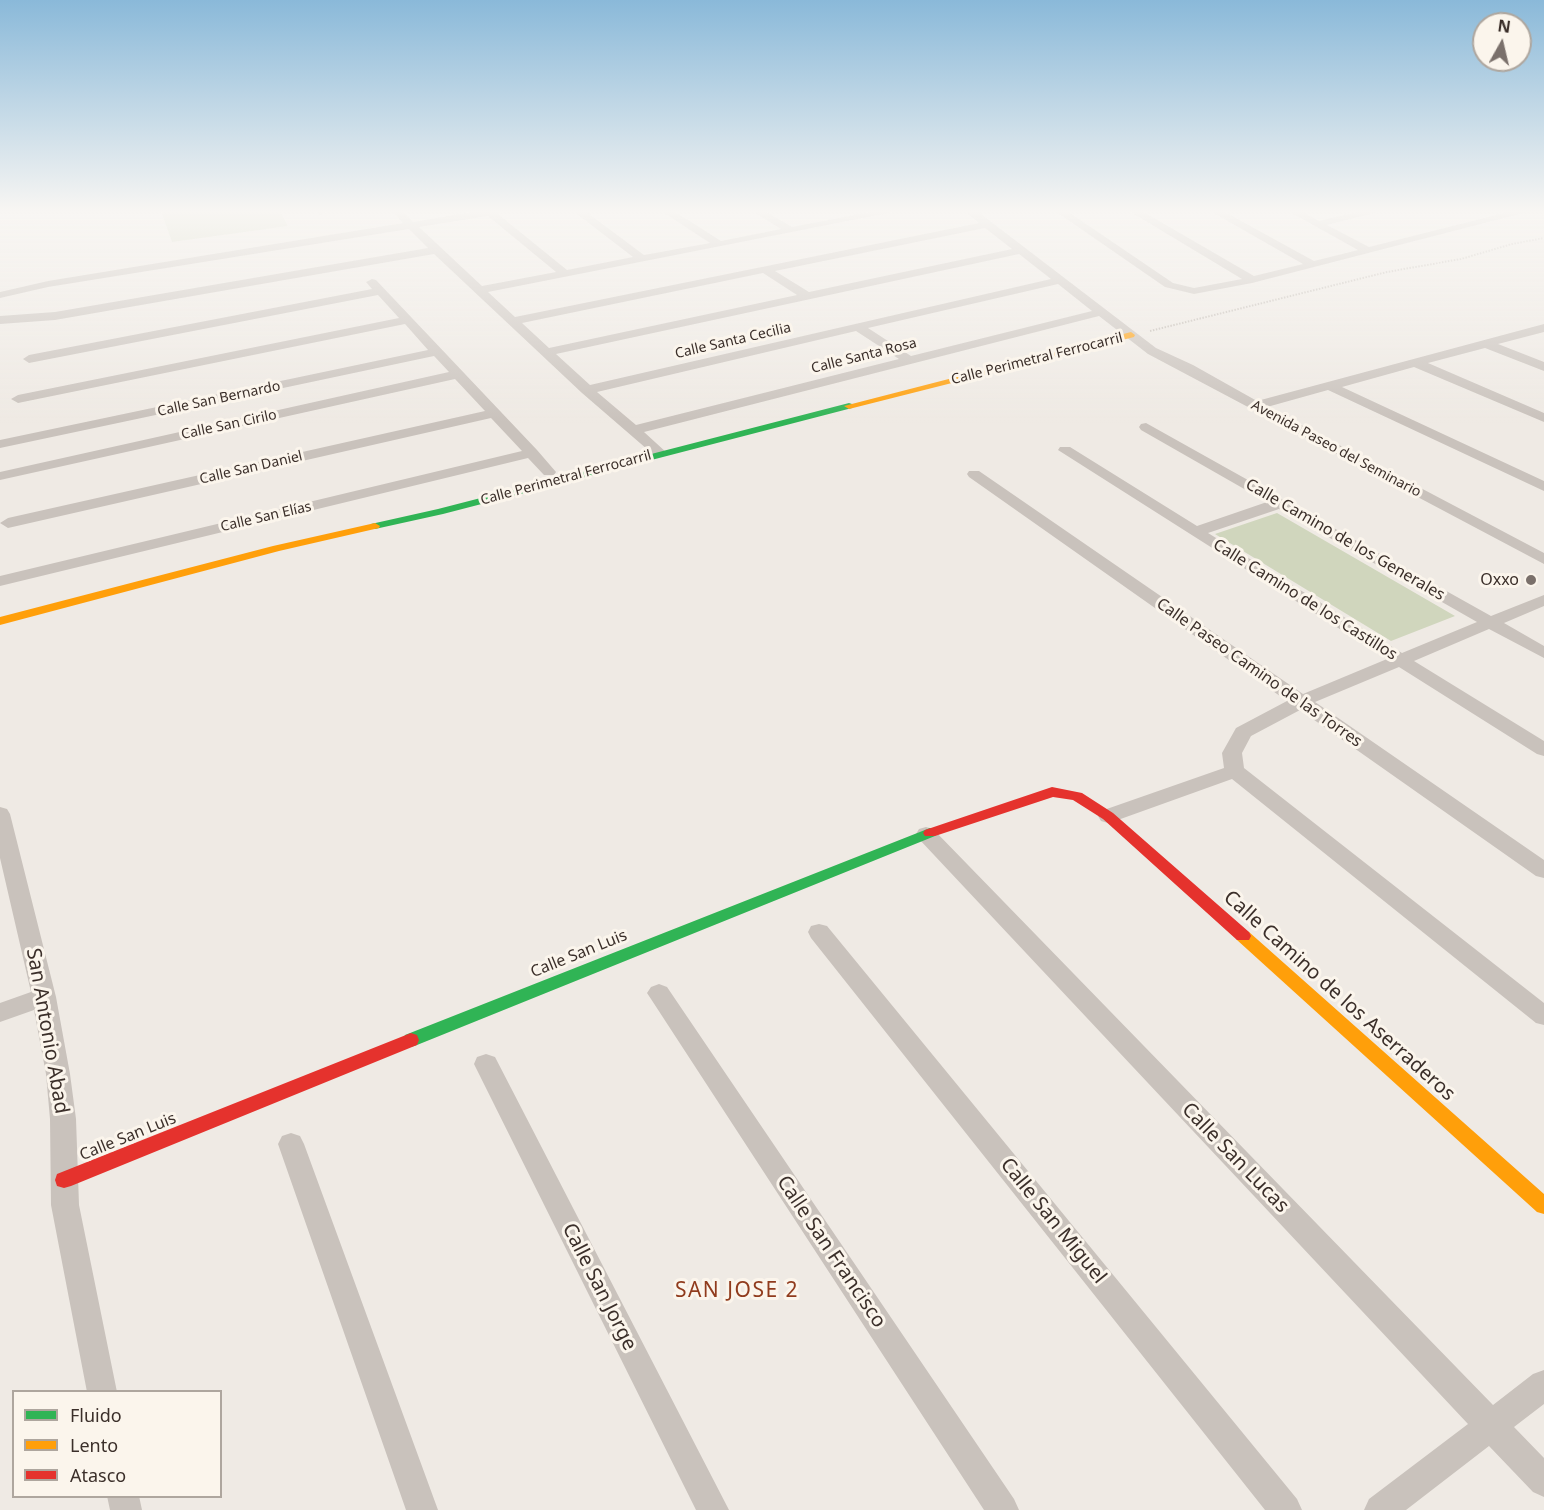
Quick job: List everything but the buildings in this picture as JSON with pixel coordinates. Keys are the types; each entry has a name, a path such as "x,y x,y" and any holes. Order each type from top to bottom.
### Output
{"street":[{"path":"0,295 67,281"},
{"path":"0,320 55,316 254,281"},
{"path":"470,281 587,390 660,453"},
{"path":"480,290 525,281"},
{"path":"513,321 709,281"},
{"path":"784,281 808,297"},
{"path":"548,352 879,281"},
{"name":"Calle Santa Cecilia","path":"587,390 1055,281"},
{"path":"1063,281 1131,335"},
{"path":"1164,281 1169,285 1194,291 1244,281"},
{"path":"28,359 376,286 549,472"},
{"name":"Calle Santa Rosa","path":"633,430 1102,312"},
{"path":"18,399 407,320"},
{"path":"858,327 909,360"},
{"path":"1255,406 1544,328"},
{"name":"Avenida Paseo del Seminario","path":"1131,335 1158,355 1188,368 1544,560"},
{"name":"Calle Perimetral Ferrocarril","path":"0,621 81,598 277,549 439,512 660,453 1131,335"},
{"path":"1487,344 1544,367"},
{"name":"Calle San Bernardo","path":"0,444 437,352"},
{"path":"1416,363 1544,418"},
{"name":"Calle San Cirilo","path":"0,476 458,374"},
{"path":"1330,386 1544,487"},
{"name":"Calle San Daniel","path":"8,523 494,413"},
{"name":"Calle Camino de los Generales","path":"1146,428 1544,652"},
{"name":"Calle Camino de los Castillos","path":"1065,450 1544,750"},
{"name":"Calle San Elías","path":"1,581 532,453"},
{"name":"Calle Paseo Camino de las Torres","path":"974,474 1544,871"},
{"path":"1196,532 1280,503"},
{"path":"1544,600 1300,702 1243,732 1232,753 1235,771 1544,1016"},
{"path":"1107,816 1235,771"},
{"name":"Calle San Luis","path":"64,1180 632,950 926,834 1052,792 1077,796 1107,816"},
{"name":"San Antonio Abad","path":"0,814 44,997 58,1074 63,1119 64,1180 71,1238 102,1390"},
{"name":"Calle Camino de los Aserraderos","path":"1107,816 1544,1206"},
{"name":"Calle San Lucas","path":"926,834 1544,1481"},
{"name":"Calle San Miguel","path":"819,933 1286,1510"},
{"name":"Calle San Francisco","path":"659,993 1003,1510"},
{"path":"0,1013 44,997"},
{"name":"Calle San Jorge","path":"486,1064 713,1510"},
{"path":"291,1144 422,1510"},
{"path":"1380,1510 1544,1385"}],"path":[{"path":"1131,335 1349,281"}],"green space":[{"path":"1277,513 1455,616 1391,641 1215,534"}],"traffic: fast":[{"path":"375,526 439,512 849,406"},
{"path":"411,1040 930,833"}],"traffic: slow":[{"path":"849,406 1131,335"},
{"path":"0,621 277,548 375,526"},
{"path":"1243,936 1544,1206"}],"traffic: jam":[{"path":"930,833 1052,792 1077,796 1108,816 1243,936"},
{"path":"64,1180 411,1040"}],"place":[{"name":"Oxxo","path":"1531,580"}],"district":[{"name":"SAN JOSE 2","path":"737,1291"}]}
